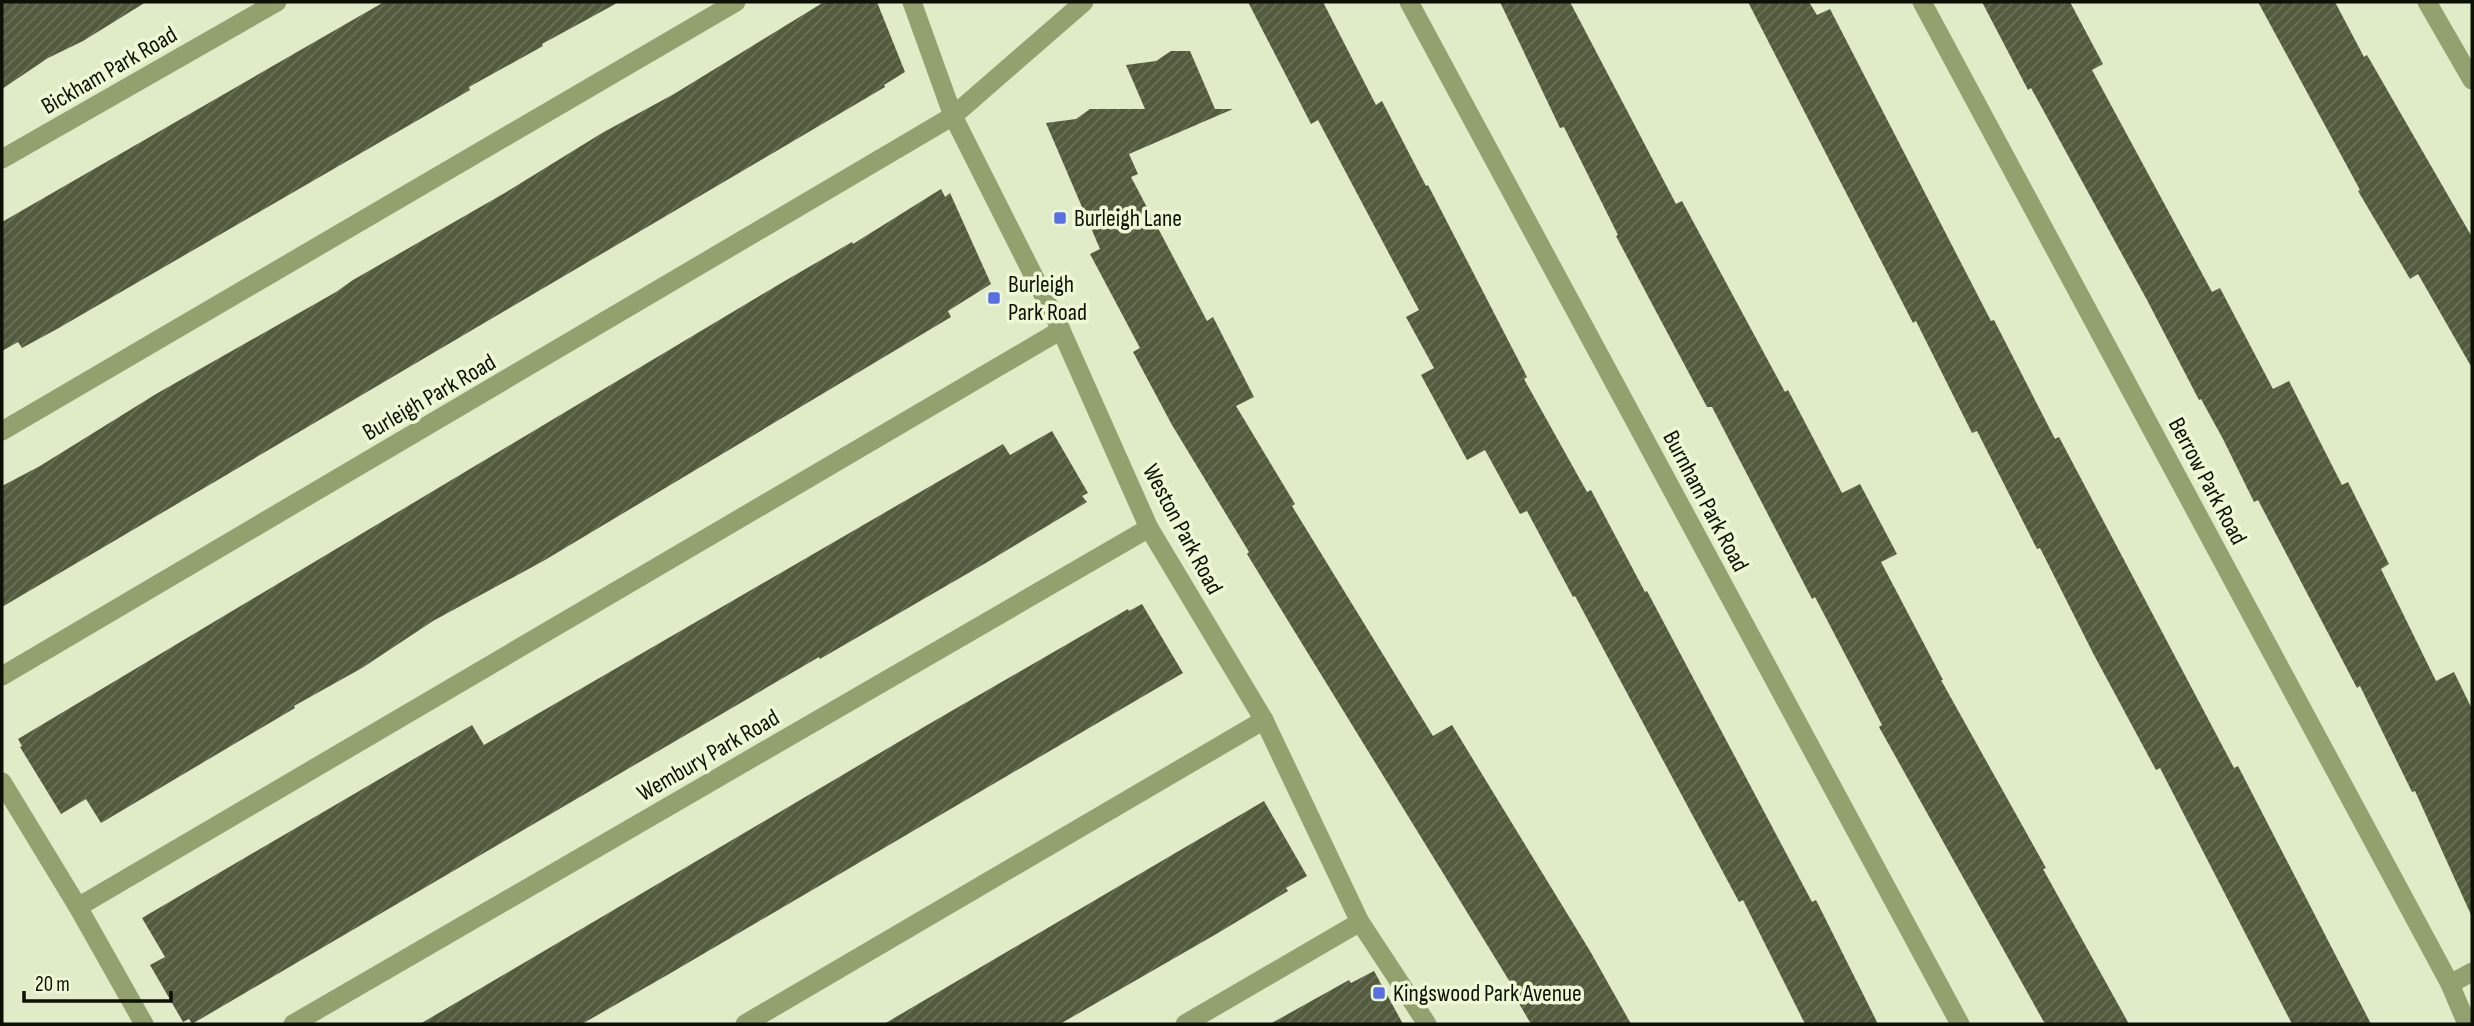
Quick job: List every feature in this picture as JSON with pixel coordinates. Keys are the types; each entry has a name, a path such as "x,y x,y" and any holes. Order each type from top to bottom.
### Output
{"street":[{"name":"Bickham Park Road","path":"2,159 277,2"},
{"path":"2,431 736,2"},
{"name":"Weston Park Road","path":"912,2 953,116 1062,330 1149,528 1264,720 1360,922 1427,1024"},
{"path":"953,116 1084,2"},
{"name":"Burnham Park Road","path":"1409,2 1960,1024"},
{"name":"Berrow Park Road","path":"1922,2 2450,984 2467,1024"},
{"path":"2427,2 2472,80"},
{"name":"Burleigh Park Road","path":"2,677 953,116"},
{"path":"78,907 1062,330"},
{"name":"Wembury Park Road","path":"293,1024 1149,528"},
{"path":"745,1024 1264,720"},
{"path":"2,782 78,907 144,1024"},
{"path":"1185,1024 1360,922"},
{"path":"2450,984 2472,972"}],"building":[{"path":"2,2 146,2 83,41 48,58 2,89"},
{"path":"384,2 619,2 542,44 543,46 469,87 470,90 57,329 22,348 18,342 2,351 2,222"},
{"path":"824,2 877,2 905,72 884,85 885,87 2,607 2,486 503,194 602,133 674,94"},
{"path":"1248,2 1323,2 1376,105 1382,101 1426,186 1428,185 1527,377 1524,379 1587,492 1591,490 1645,592 1647,591 1812,902 1816,900 1878,1024 1805,1024 1743,900 1739,902 1527,511 1520,514 1485,450 1467,460 1421,375 1434,368 1406,317 1419,310 1318,120 1311,124"},
{"path":"1500,2 1570,2 1676,204 1682,201 1785,392 1788,390 1842,493 1860,484 1897,554 1881,562 1941,680 2129,1024 2045,1024 1879,727 1882,725 1815,597 1812,599 1712,407 1707,407 1651,302 1564,127 1560,128"},
{"path":"1748,2 1809,2 1817,15 1830,9 1991,321 1994,320 2055,439 2059,437 2234,768 2238,766 2371,1024 2292,1024 2160,768 2156,770 1977,431 1972,433 1916,321 1913,323"},
{"path":"1982,2 2070,2 2103,64 2092,70 2212,292 2220,288 2273,389 2289,381 2342,485 2348,482 2389,564 2381,569 2436,681 2454,672 2472,709 2472,917 2415,791 2412,792 2360,686 2357,688 2258,500 2254,502 2223,439 2201,399 2199,400 2031,88 2028,90"},
{"path":"2258,2 2335,2 2364,57 2367,55 2472,237 2472,368 2418,274 2410,279 2358,191 2360,190"},
{"path":"1171,51 1190,51 1215,109 1233,109 1129,154 1138,174 1131,177 1207,321 1213,317 1254,397 1236,406 1295,504 1292,506 1433,736 1452,725 1590,951 1631,1024 1531,1024 1510,988 1513,987 1247,554 1249,552 1172,425 1133,352 1140,348 1090,254 1100,249 1046,123 1076,119 1090,109 1145,109 1126,65 1156,61"},
{"path":"941,189 945,197 950,193 991,284 948,311 951,317 545,560 433,621 362,668 101,823 86,799 61,814 20,747 22,746 18,739 783,282 852,242 853,244"},
{"path":"1052,431 1088,493 1082,496 1087,502 192,1024 189,1019 183,1022 150,965 165,957 142,918 472,725 484,745 1003,444 1010,455"},
{"path":"1142,604 1183,673 669,974 582,1024 420,1024 929,724 1128,609 1129,611"},
{"path":"1264,801 1307,876 1286,888 1288,891 1218,933 1060,1024 884,1024"},
{"path":"1374,971 1403,1024 1270,1024 1349,980 1351,983"}],"place":[{"name":"Burleigh Lane","path":"1060,218"},
{"name":"Burleigh Park Road","path":"994,298"},
{"name":"Kingswood Park Avenue","path":"1379,993"}]}
